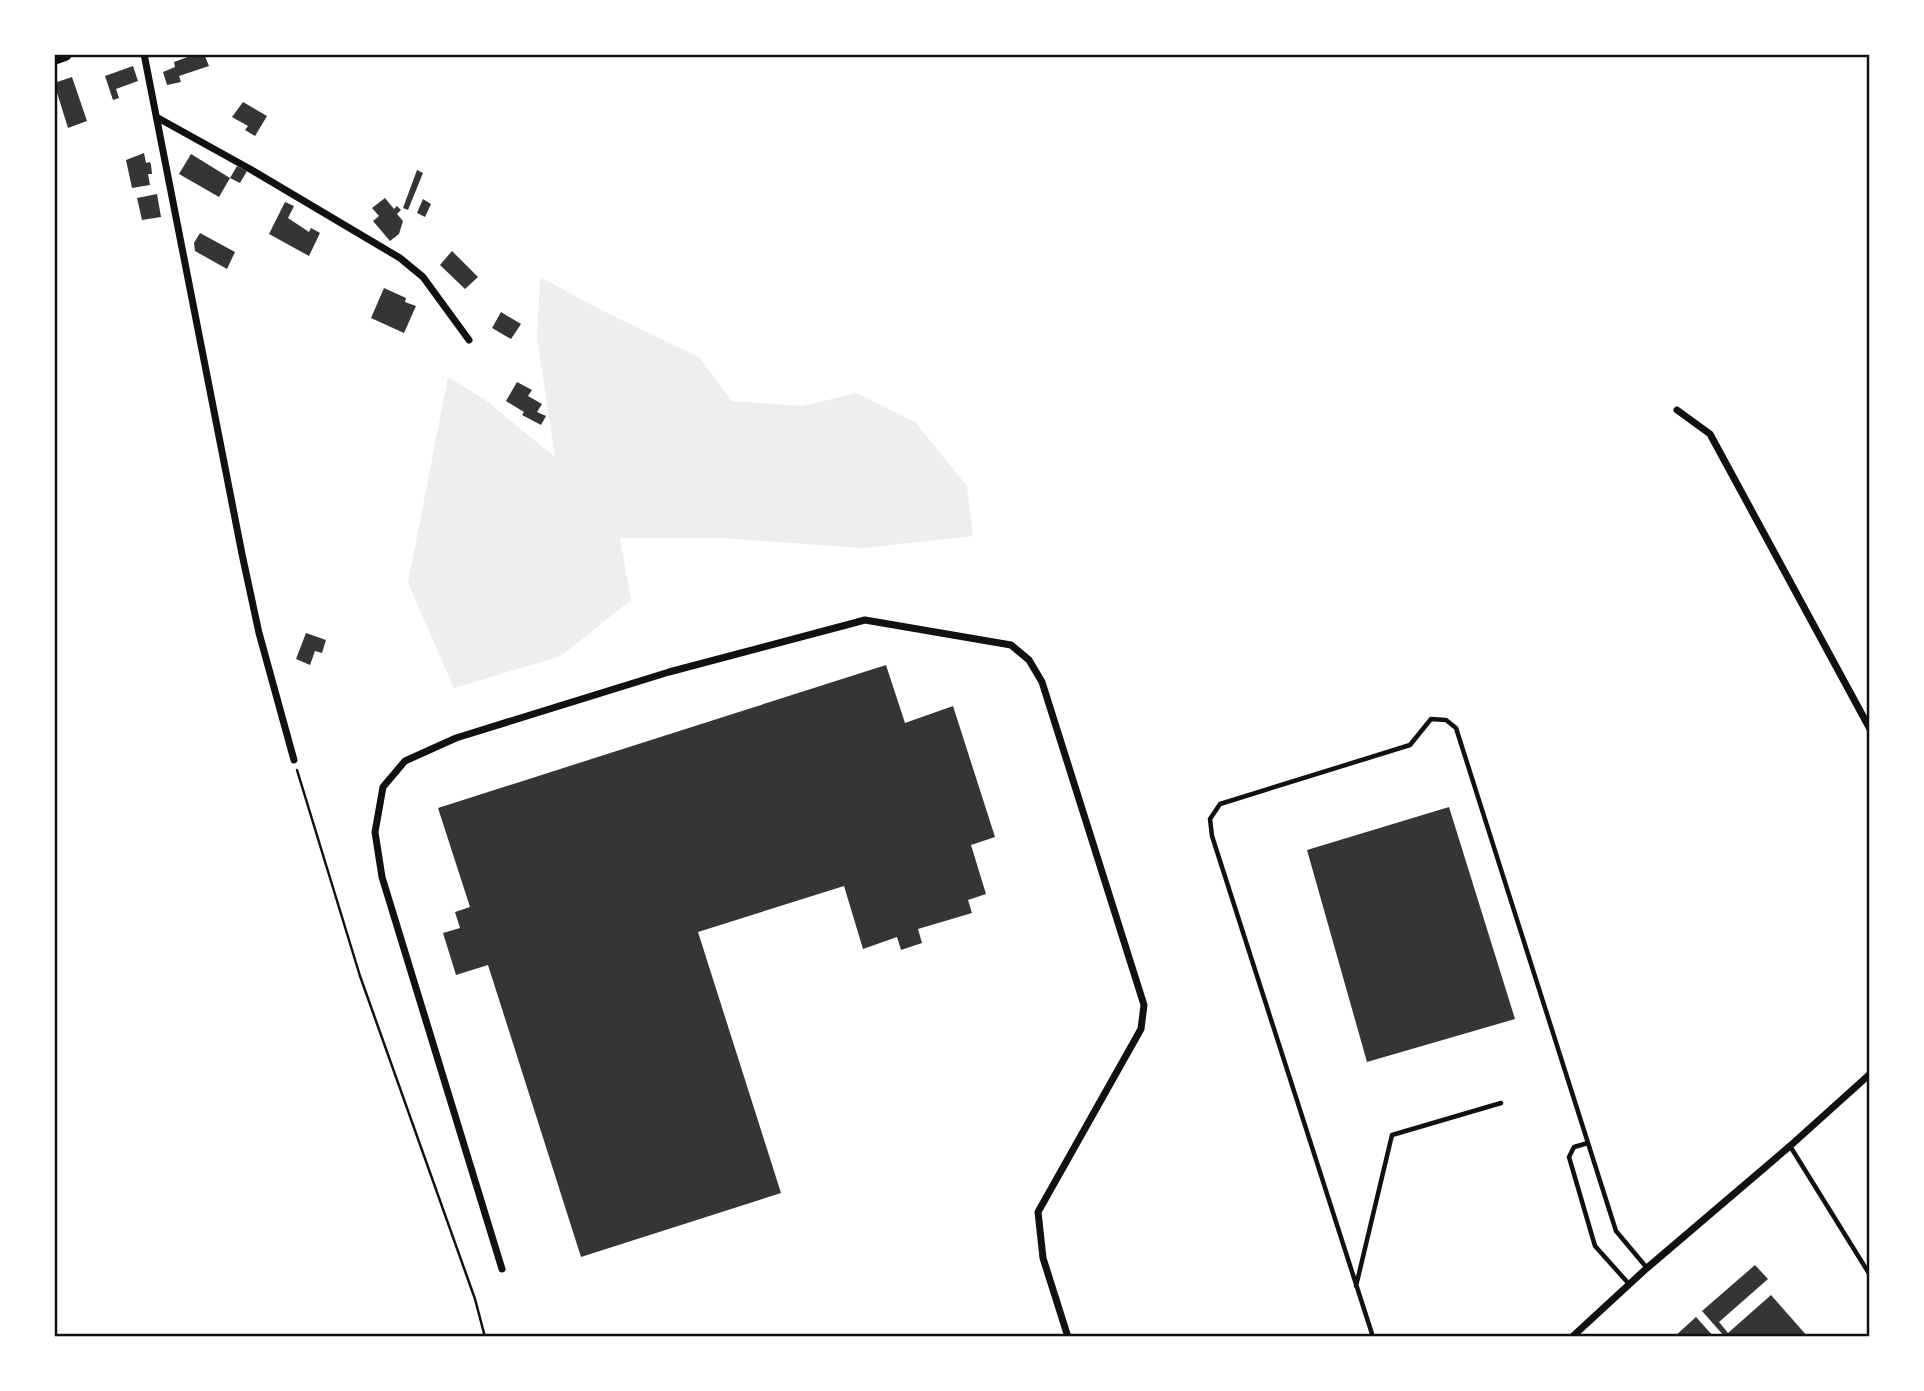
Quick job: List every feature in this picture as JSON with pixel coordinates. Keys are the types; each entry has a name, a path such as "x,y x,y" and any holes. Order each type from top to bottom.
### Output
{"main road":[{"path":"54,58 65,54"}],"street":[{"path":"144,54 242,555 268,667 294,760"},
{"path":"158,118 400,258 423,277 469,340"},
{"path":"1677,410 1710,434 1870,729"},
{"path":"502,1269 382,877 375,832 383,787 405,761 456,738 669,672 865,620 1011,645 1029,660 1042,682 1144,1005 1141,1029 1038,1212 1043,1258 1068,1337"},
{"path":"1572,1337 1647,1268 1870,1074"}],"lane":[{"path":"1373,1337 1212,836 1210,819 1220,804 1410,745 1431,719 1446,720 1456,728 1616,1231 1647,1268"},
{"path":"1356,1287 1392,1135 1501,1102"},
{"path":"1588,1143 1574,1147 1569,1157 1595,1246 1629,1284"},
{"path":"1790,1146 1870,1275"}],"path":[{"path":"294,760 360,975 475,1299 485,1337"}],"shaded area":[{"path":"540,277 699,357 732,401 802,406 857,393 915,422 967,486 973,536 863,548 721,538 620,538 631,600 561,656 454,688 408,583 448,377 484,399 555,457 537,339"}],"building":[{"path":"204,54 209,66 179,76 181,82 167,85 163,72 175,67 174,62"},
{"path":"133,66 138,81 116,89 119,98 113,100 105,76"},
{"path":"72,77 87,121 68,128 54,83"},
{"path":"243,102 267,116 255,136 245,130 248,126 232,117"},
{"path":"144,153 146,163 150,162 151,165 152,174 148,174 150,185 132,188 126,160"},
{"path":"191,154 230,178 219,197 179,174"},
{"path":"237,166 247,171 240,183 230,178"},
{"path":"417,170 423,173 408,210 403,208"},
{"path":"157,194 161,217 142,220 137,198"},
{"path":"385,198 394,209 397,206 401,210 397,214 403,221 399,234 390,241 373,221 379,216 372,208"},
{"path":"423,199 431,204 425,217 417,213"},
{"path":"285,202 294,206 288,218 309,232 311,228 320,233 309,256 269,234"},
{"path":"200,233 235,252 227,269 195,251 194,243"},
{"path":"452,251 478,277 465,289 440,265"},
{"path":"384,288 416,306 404,333 371,318"},
{"path":"501,312 521,324 511,339 492,328"},
{"path":"517,382 532,390 528,396 542,404 537,412 546,416 541,425 522,415 524,412 506,401"},
{"path":"306,633 326,640 322,653 315,651 310,665 296,659"},
{"path":"886,665 905,723 953,706 995,837 971,845 986,894 968,900 972,913 918,929 922,943 901,950 897,937 863,949 844,886 698,932 781,1193 581,1257 488,965 456,975 443,933 460,928 455,912 470,907 438,808"},
{"path":"1449,807 1515,1019 1367,1062 1307,850"},
{"path":"1755,1265 1768,1279 1719,1322 1728,1333 1771,1295 1808,1337 1725,1337 1702,1311"},
{"path":"1696,1317 1714,1337 1674,1337"}]}
